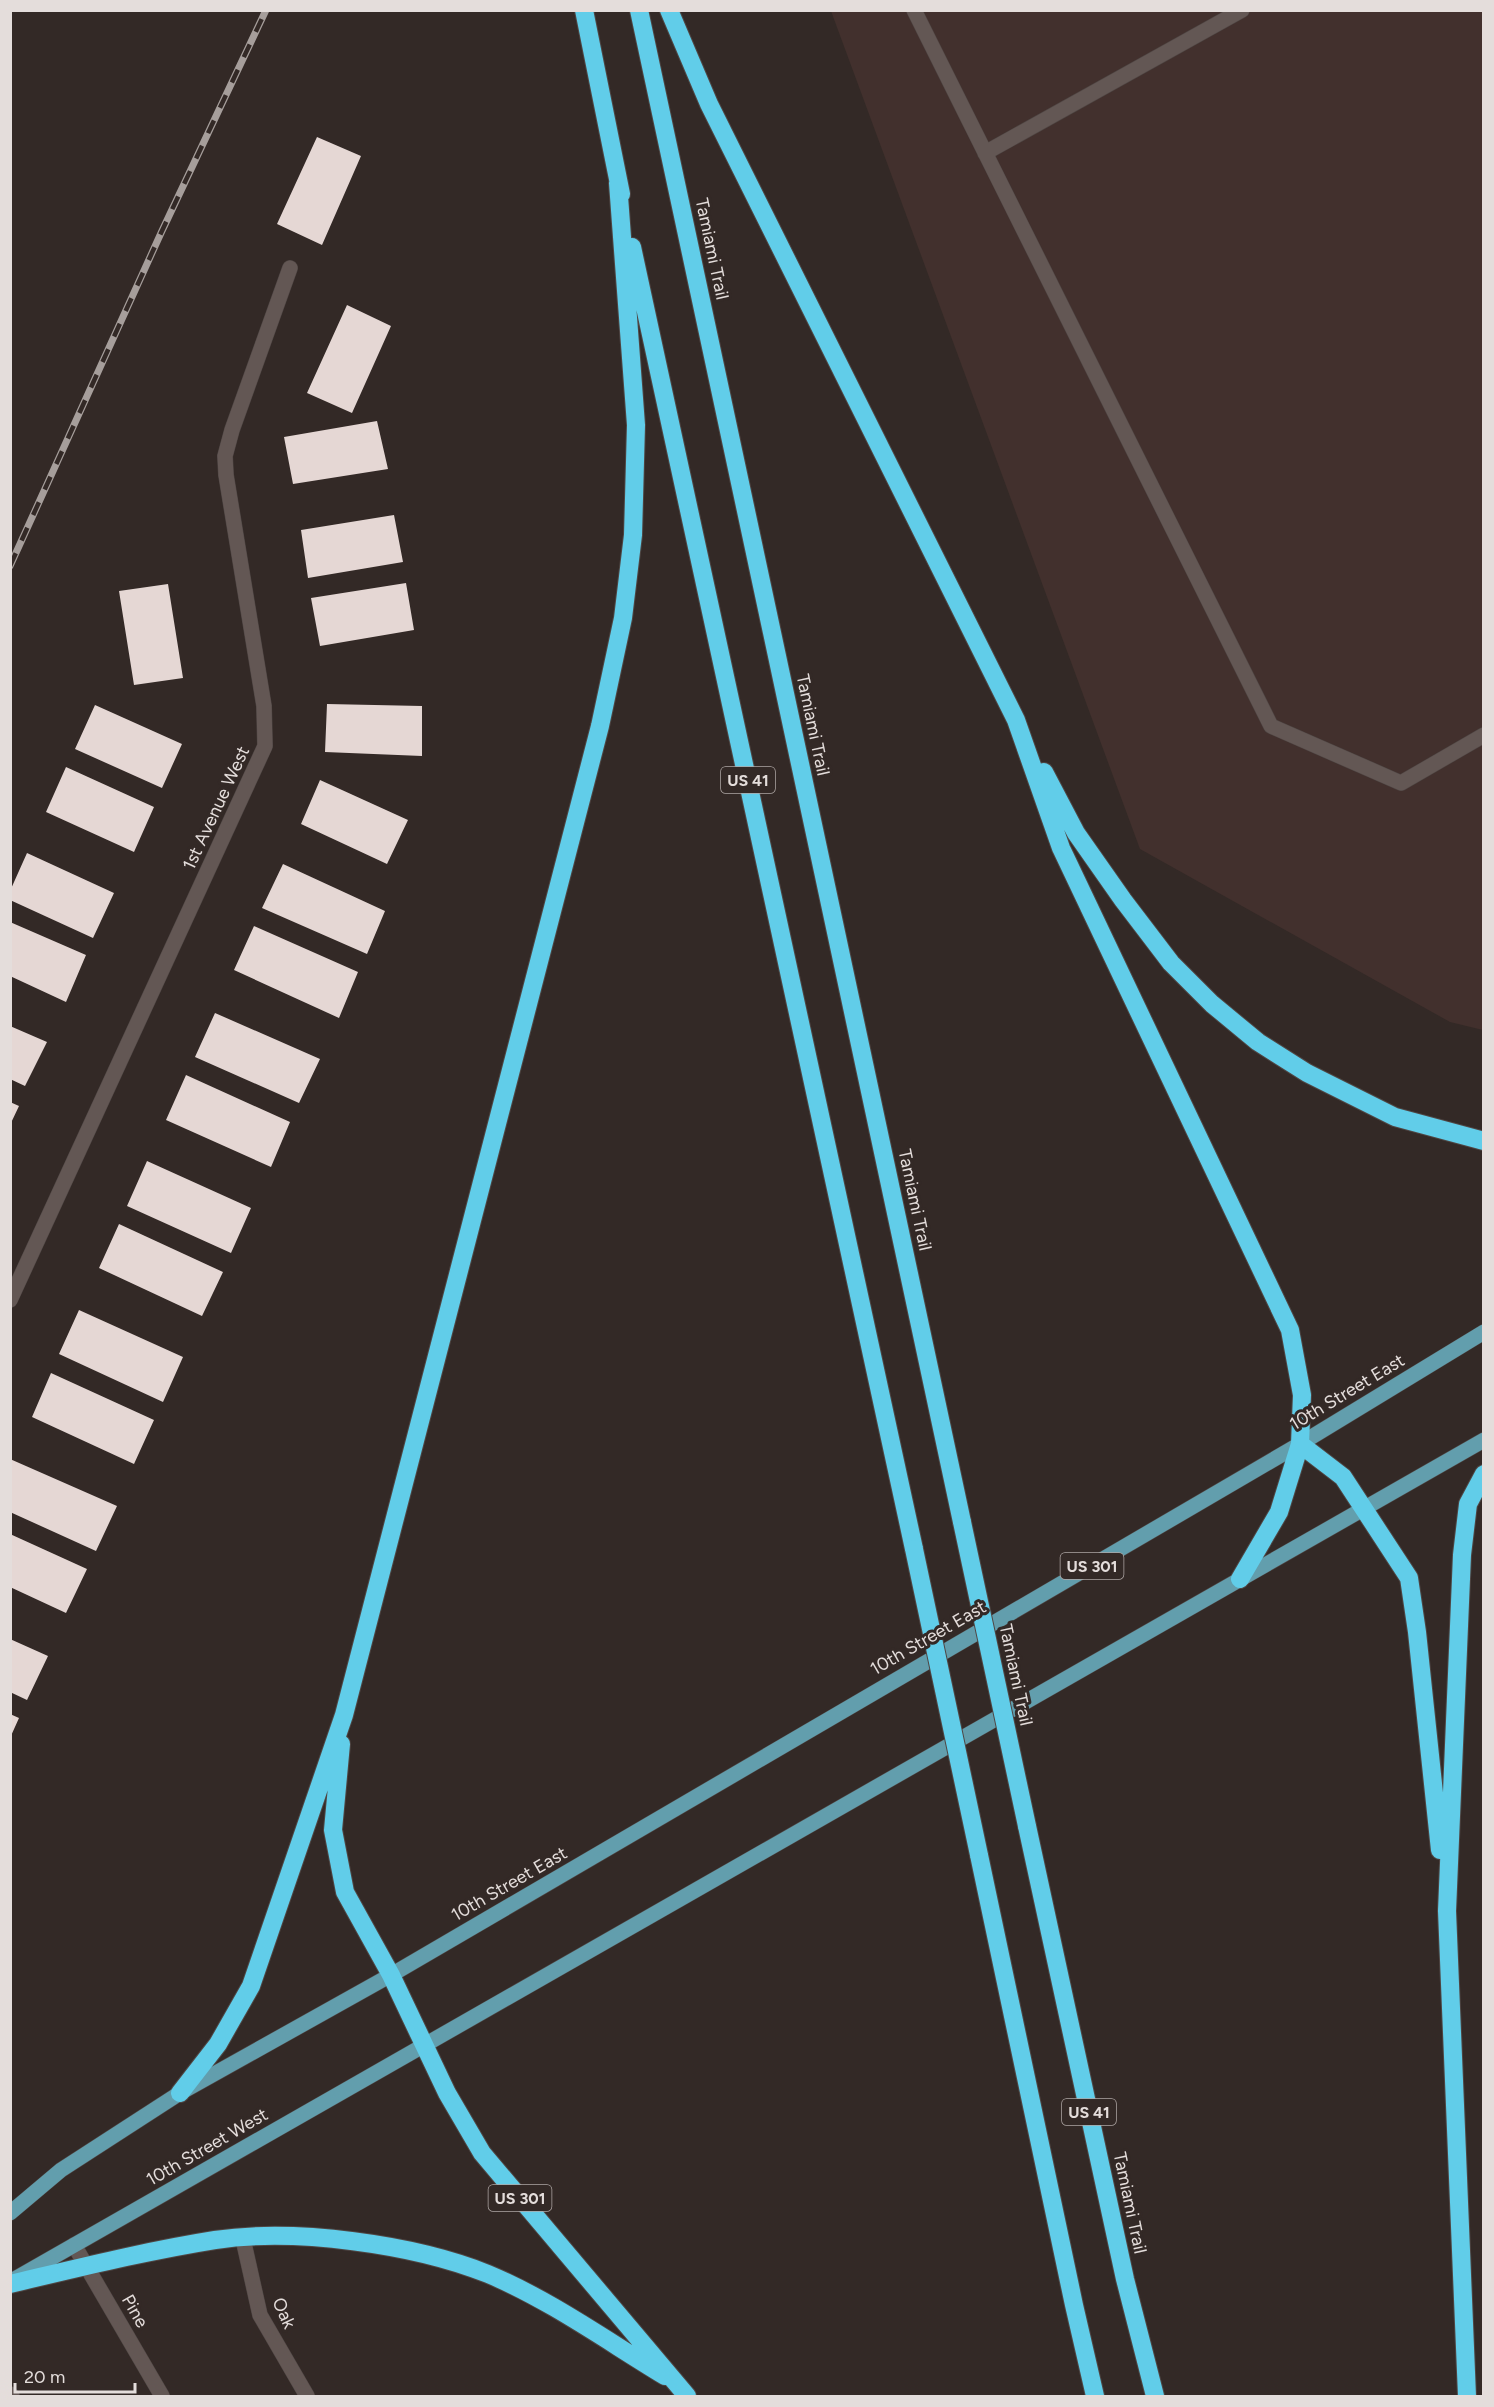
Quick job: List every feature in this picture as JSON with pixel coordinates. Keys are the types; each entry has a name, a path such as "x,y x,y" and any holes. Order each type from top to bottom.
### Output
{"highway":[{"name":"US 41","path":"584,10 618,183 1095,2397"},
{"name":"Tamiami Trail","path":"639,10 1027,1826 1125,2279 1155,2397"},
{"path":"669,10 709,104 1016,720 1076,833 1171,963 1212,1004 1258,1042 1327,1083 1395,1117 1484,1140"},
{"path":"180,2093 218,2044 250,1986 344,1715 600,726 623,618 633,535 636,425 618,183"},
{"path":"1016,720 1061,848 1290,1330 1302,1395 1300,1444 1280,1512 1240,1579"},
{"path":"1300,1444 1343,1477 1365,1507 1409,1578 1417,1632 1447,1911 1467,2397"},
{"path":"1447,1911 1462,1555 1468,1504 1484,1474"},
{"path":"344,1715 333,1830 345,1892 391,1975"},
{"name":"US 301","path":"391,1975 447,2093 482,2153 683,2391"},
{"path":"10,2283 86,2265 217,2240 296,2236 373,2244 435,2257 487,2274 539,2298 683,2391"}],"main road":[{"name":"10th Street East","path":"391,1975 1300,1444 1484,1332"},
{"path":"423,2046 1484,1440"},
{"path":"10,2213 61,2170 180,2093 391,1975"},
{"name":"10th Street West","path":"10,2283 423,2046"}],"street":[{"path":"914,10 1271,726 1401,783 1484,735"},
{"path":"985,153 1242,10"},
{"name":"1st Avenue West","path":"10,1300 265,746 264,706 226,475 225,456 232,430 290,268"},
{"name":"Oak","path":"243,2239 260,2315 307,2397"},
{"name":"Pine","path":"74,2246 162,2397"}],"shaded area":[{"path":"831,11 1483,11 1483,1030 1450,1022 1140,849"}],"building":[{"path":"317,137 361,156 322,245 277,224"},
{"path":"347,305 391,326 352,413 307,393"},
{"path":"377,421 388,469 293,484 284,437"},
{"path":"394,515 403,562 308,578 301,530"},
{"path":"406,583 414,630 320,646 311,598"},
{"path":"168,584 183,678 134,685 119,591"},
{"path":"327,704 422,706 422,756 325,752"},
{"path":"95,705 182,744 162,788 75,749"},
{"path":"66,767 154,807 134,852 46,812"},
{"path":"320,780 408,820 387,864 301,824"},
{"path":"27,853 114,893 93,938 10,900 10,891"},
{"path":"283,864 385,911 367,954 262,908"},
{"path":"10,922 86,955 66,1002 10,976"},
{"path":"254,926 358,972 339,1018 234,970"},
{"path":"215,1013 320,1059 299,1103 195,1057"},
{"path":"10,1026 47,1042 25,1086 10,1079"},
{"path":"186,1075 290,1122 271,1167 166,1120"},
{"path":"10,1102 19,1106 10,1125"},
{"path":"147,1161 251,1208 231,1253 127,1206"},
{"path":"119,1224 223,1272 202,1316 99,1268"},
{"path":"79,1310 183,1357 163,1402 59,1354"},
{"path":"51,1373 154,1420 134,1464 32,1417"},
{"path":"10,1459 117,1506 96,1551 10,1512"},
{"path":"10,1534 87,1569 66,1613 10,1587"},
{"path":"10,1639 48,1656 27,1700 10,1692"},
{"path":"10,1714 19,1718 10,1738"}],"railway":[{"path":"10,566 161,233 266,10"}]}
